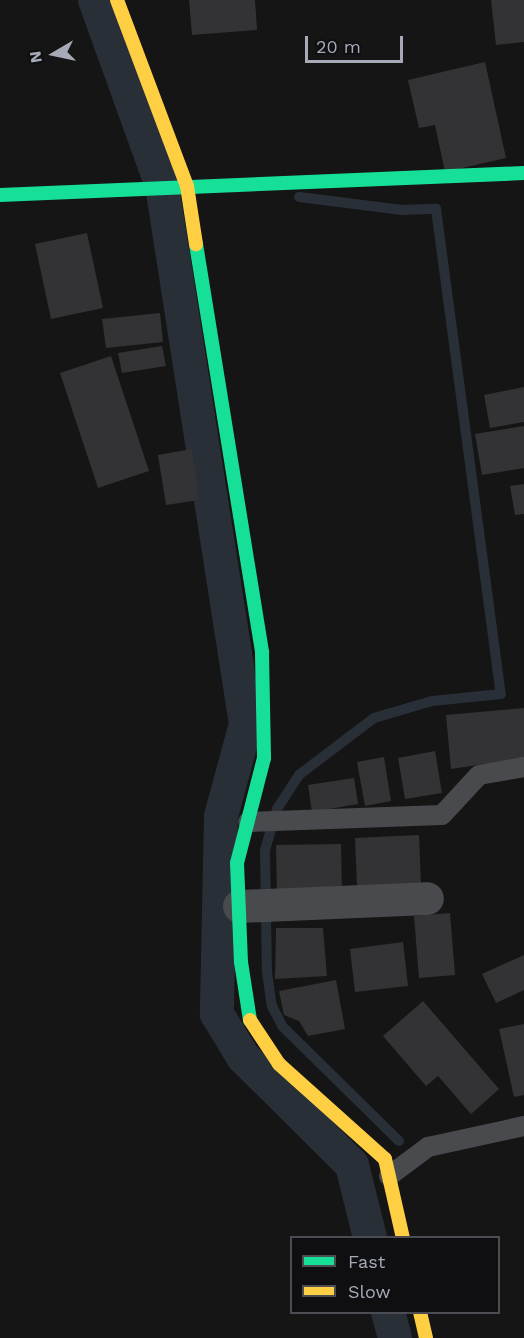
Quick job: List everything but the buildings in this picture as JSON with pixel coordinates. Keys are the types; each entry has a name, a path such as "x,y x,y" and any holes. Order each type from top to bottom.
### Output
{"street":[{"path":"117,0 188,186 262,653 264,758 237,863 249,1019 279,1064 385,1159 403,1236"},
{"path":"0,195 524,173"},
{"path":"239,906 427,898"},
{"path":"420,1314 426,1338"}],"lane":[{"path":"248,822 442,815 480,775 524,767"},
{"path":"389,1176 428,1147 524,1126"}],"waterway":[{"path":"95,0 162,186 246,724 221,816 217,1014 243,1057 352,1165 370,1236"},
{"path":"299,197 402,210 436,209 501,694 432,701 374,718 299,775 277,809 265,850 267,972 272,1006 282,1026 399,1141"},
{"path":"389,1314 395,1338"}],"traffic: fast":[{"path":"0,195 524,173"},
{"path":"196,244 262,653 264,758 237,863 241,962 250,1020"}],"traffic: slow":[{"path":"117,0 187,186 196,244"},
{"path":"250,1020 279,1064 385,1159 403,1236"},
{"path":"420,1314 426,1338"}]}
